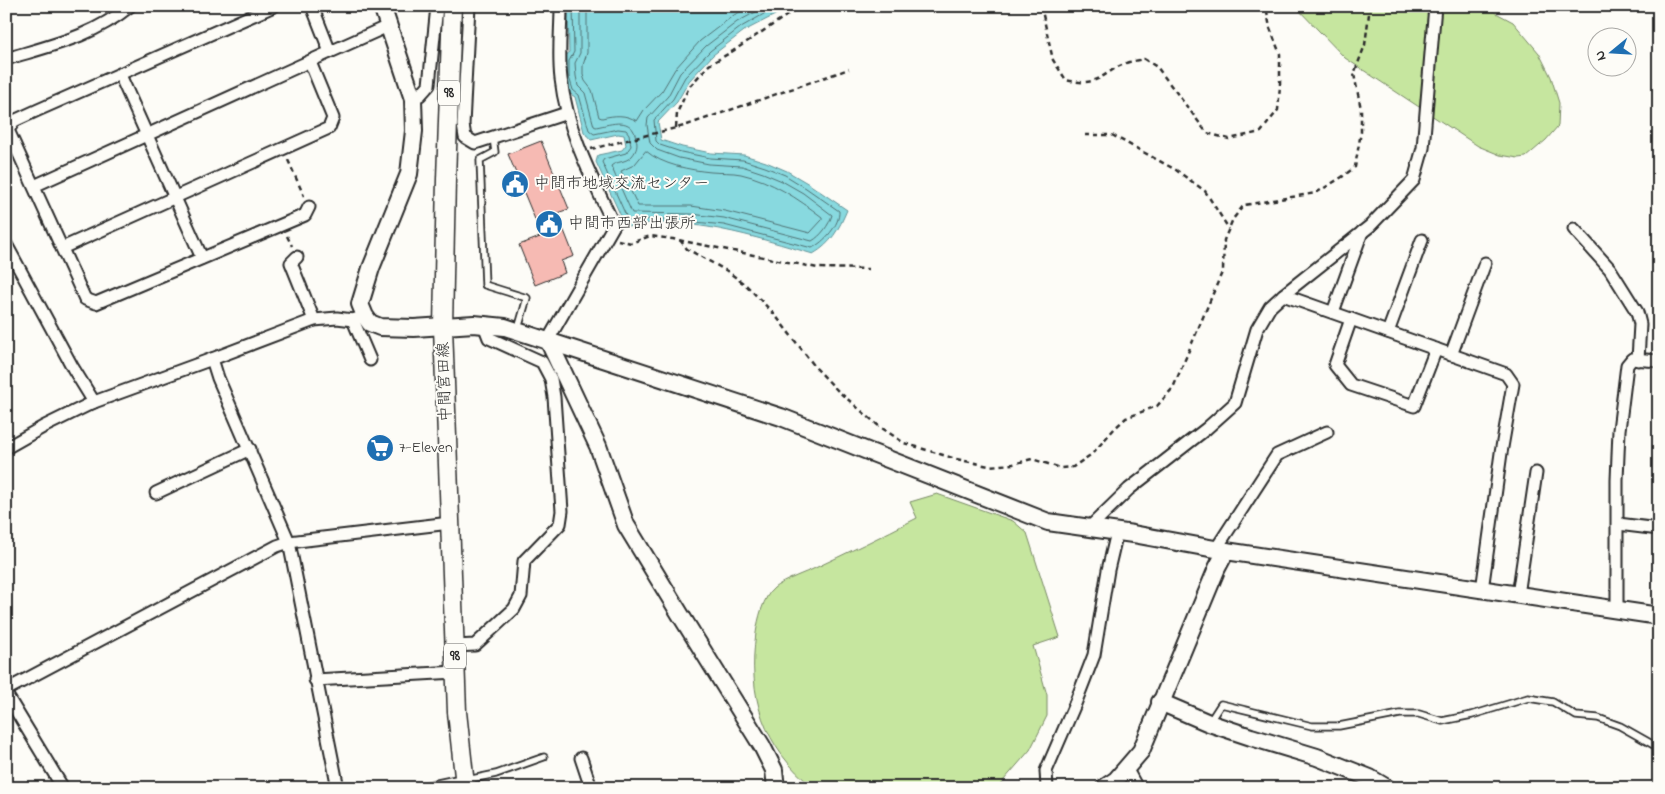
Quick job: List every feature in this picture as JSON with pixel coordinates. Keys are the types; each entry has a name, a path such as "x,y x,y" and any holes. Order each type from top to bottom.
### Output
{"main road":[{"name":"中間宮田線","path":"452,6 443,327 457,712 466,784"}],"street":[{"path":"6,59 98,29 130,6"},
{"path":"274,6 14,121 8,130 86,299 96,303 304,215 309,206"},
{"path":"312,6 330,52"},
{"path":"370,360 359,318 360,304 362,294 409,174 414,131 413,98 382,6"},
{"path":"413,98 420,95 429,86 436,6"},
{"path":"469,6 463,125 466,137 475,143 567,113"},
{"path":"548,340 614,225 580,152 567,113 560,77 561,6"},
{"path":"1089,528 1130,489 1206,429 1235,403 1257,330 1270,308 1283,295 1370,226 1414,180 1423,148 1435,6"},
{"path":"34,186 388,26"},
{"path":"62,248 329,128 333,118 310,62"},
{"path":"120,75 202,258"},
{"path":"1574,230 1610,269 1637,312 1640,324 1638,360"},
{"path":"1333,312 1362,232"},
{"path":"1388,332 1422,240"},
{"path":"6,244 73,368 94,402"},
{"path":"297,257 291,264 314,320"},
{"path":"1451,355 1485,263"},
{"path":"1283,295 1506,374 1513,384 1501,452 1482,590"},
{"path":"6,448 94,402 314,320 359,318 380,327 414,328 474,324 505,327 781,417 1048,522 1659,616"},
{"path":"1351,319 1335,365 1351,385 1414,406 1436,349"},
{"path":"455,646 475,645 514,610 521,596 524,562 560,524 561,518 554,398 551,379 542,362 489,338 484,325"},
{"path":"548,340 598,446 626,525 762,746 774,770 776,788"},
{"path":"212,359 218,378 289,542 338,788"},
{"path":"1618,610 1617,480 1619,430 1627,365 1632,360 1659,360"},
{"path":"1104,788 1116,780 1141,751 1217,568 1221,550 1277,455 1327,432"},
{"path":"156,493 250,449"},
{"path":"1518,595 1536,473"},
{"path":"63,788 6,692 277,546 289,542 450,523"},
{"path":"1618,524 1659,529"},
{"path":"1047,788 1046,771 1094,655 1117,532"},
{"path":"316,680 456,672"},
{"path":"1160,702 1209,723 1318,757 1370,778 1387,788"},
{"path":"581,758 591,788"},
{"path":"1126,768 1137,788"},
{"path":"427,788 466,784"}],"lane":[{"path":"492,137 495,152 480,160 485,285 527,298 518,331"},
{"path":"1209,723 1221,704 1312,726 1339,726 1400,714 1419,714 1442,721 1472,715 1528,698 1554,702 1576,716 1598,718 1659,748"},
{"path":"466,784 544,757"}],"path":[{"path":"676,128 677,113 689,87 709,65 801,6"},
{"path":"1041,6 1053,60 1066,80 1079,83 1099,80 1128,63 1144,58 1157,67 1207,132 1229,139 1261,132 1278,110 1280,54 1270,28 1266,6"},
{"path":"680,240 687,249 747,286 776,315 816,368 838,391 879,426 904,442 956,459 989,466 1013,464 1032,459 1061,468 1073,466 1092,454 1126,418 1158,406 1173,388 1223,270 1224,240 1233,218 1244,205 1316,193 1355,167 1361,132 1361,109 1354,74 1365,45 1371,12 1370,6"},
{"path":"601,146 676,128 849,69"},
{"path":"1085,135 1112,136 1176,170 1204,191 1229,229"},
{"path":"284,149 309,206"},
{"path":"282,225 297,257"},
{"path":"607,237 631,243 650,236 680,240 818,268 868,269"}],"green space":[{"path":"1295,6 1483,6 1513,22 1539,53 1551,77 1559,103 1558,126 1546,140 1526,157 1518,158 1500,155 1478,146 1345,58"},
{"path":"937,494 1013,521 1027,533 1060,637 1033,646 1047,695 1047,716 1030,750 997,788 814,788 796,772 782,755 762,719 754,678 754,656 757,628 764,603 770,592 781,583 917,518 910,502"}],"water":[{"path":"568,6 786,6 775,15 744,31 713,55 689,81 677,102 658,122 661,140 711,153 744,155 787,171 809,184 847,210 830,241 813,254 745,235 696,225 648,223 626,227 596,162 598,155 622,150 626,145 624,135 618,134 591,140 584,132 575,97 569,93 564,78 564,59 569,52"}],"building":[{"path":"541,141 569,209 557,213 574,256 561,261 565,273 535,285 519,245 540,237 537,230 539,229 508,154"}],"place":[{"name":"中間市地域交流センター","path":"515,184"},
{"name":"中間市西部出張所","path":"549,224"},
{"name":"7-Eleven","path":"380,448"}]}
